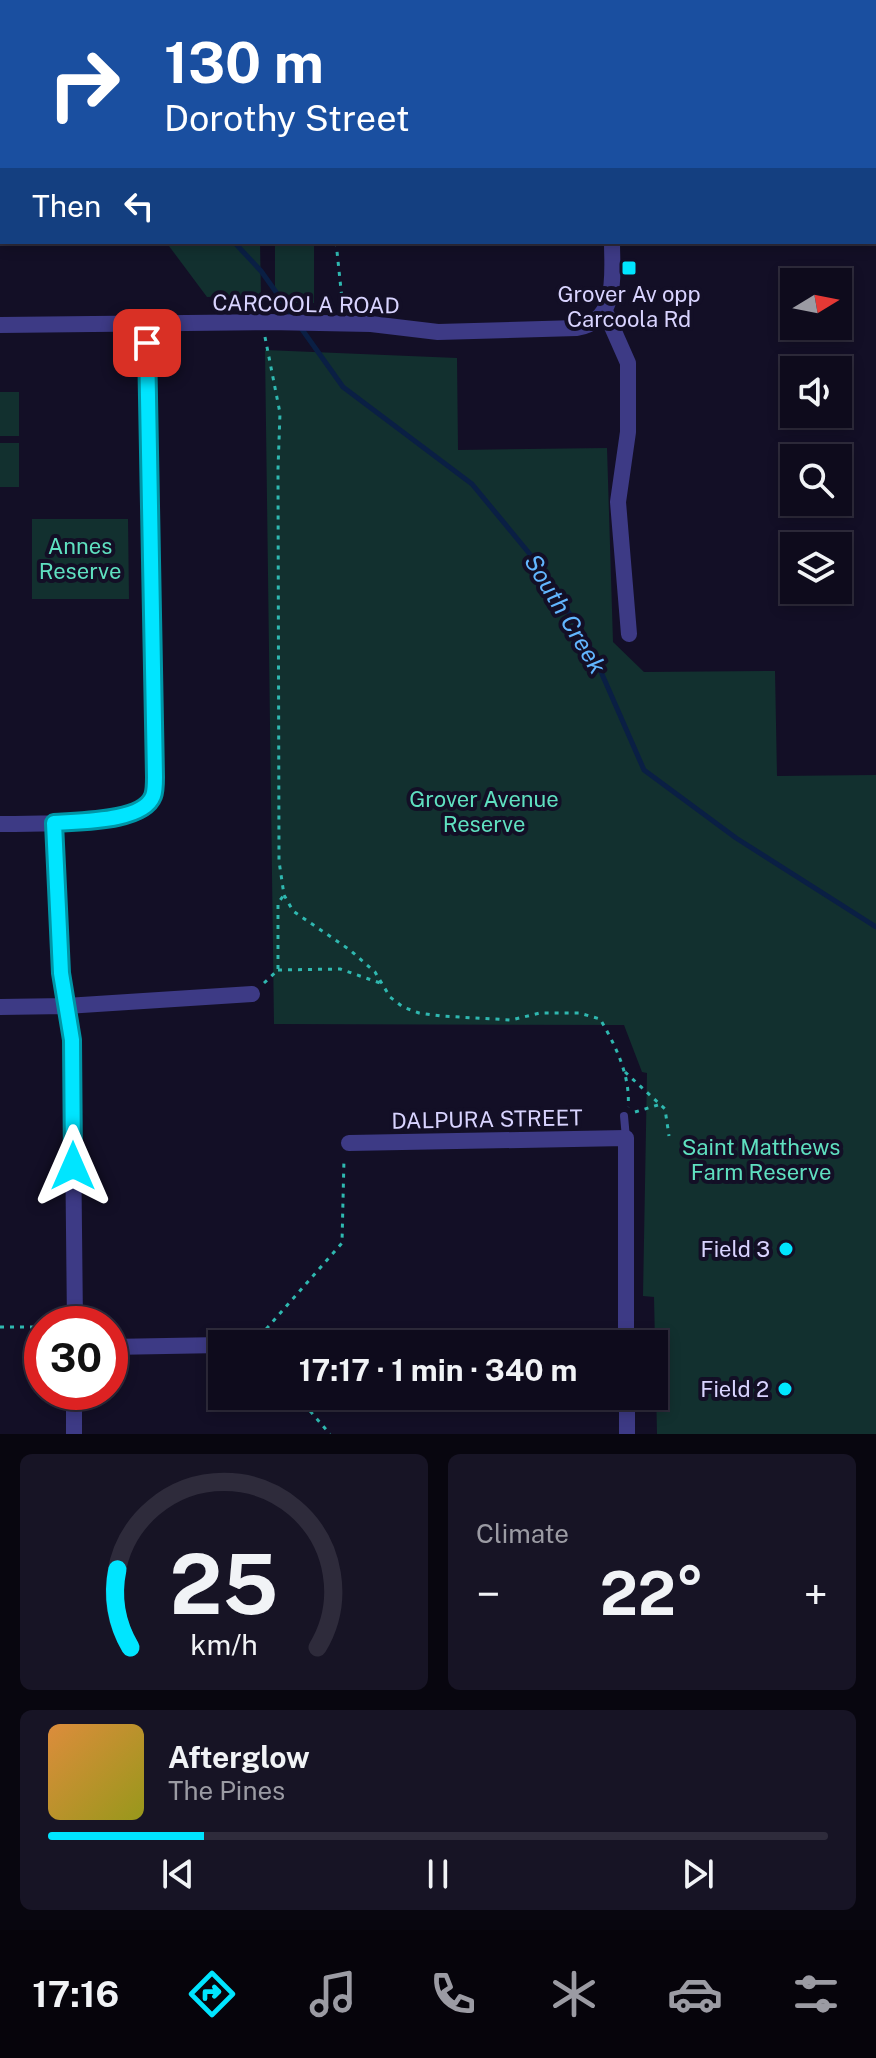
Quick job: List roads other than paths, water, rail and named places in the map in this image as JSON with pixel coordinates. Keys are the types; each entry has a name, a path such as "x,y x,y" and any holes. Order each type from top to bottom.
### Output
{"street":[{"path":"612,244 612,291 605,311 628,363 628,432 618,502 629,634"},
{"name":"CARCOOLA ROAD","path":"0,325 147,324 266,330 332,323 438,332 566,329 588,326 605,311"},
{"path":"0,824 54,823 126,815 142,810 153,797 147,324"},
{"path":"54,823 61,973 72,1040 75,1306"},
{"path":"0,1007 66,1006 252,994"},
{"path":"626,1138 626,1330"},
{"name":"DALPURA STREET","path":"349,1143 626,1138"},
{"path":"128,1347 208,1345"},
{"path":"74,1410 74,1434"},
{"path":"627,1410 627,1434"}],"lane":[{"path":"624,1116 626,1138"}],"waterway":[{"name":"South Creek","path":"236,244 261,271 296,320"},
{"name":"South Creek","path":"301,328 343,387 472,484 543,570 591,649 644,770 736,838 876,927"}],"place":[{"name":"Grover Av opp Carcoola Rd","path":"629,268"},
{"name":"Field 3","path":"786,1249"},
{"name":"Field 2","path":"785,1389"}],"park label":[{"name":"Annes Reserve","path":"80,558"},
{"name":"Grover Avenue Reserve","path":"484,812"},
{"name":"Saint Matthews Farm Reserve","path":"761,1160"}]}
